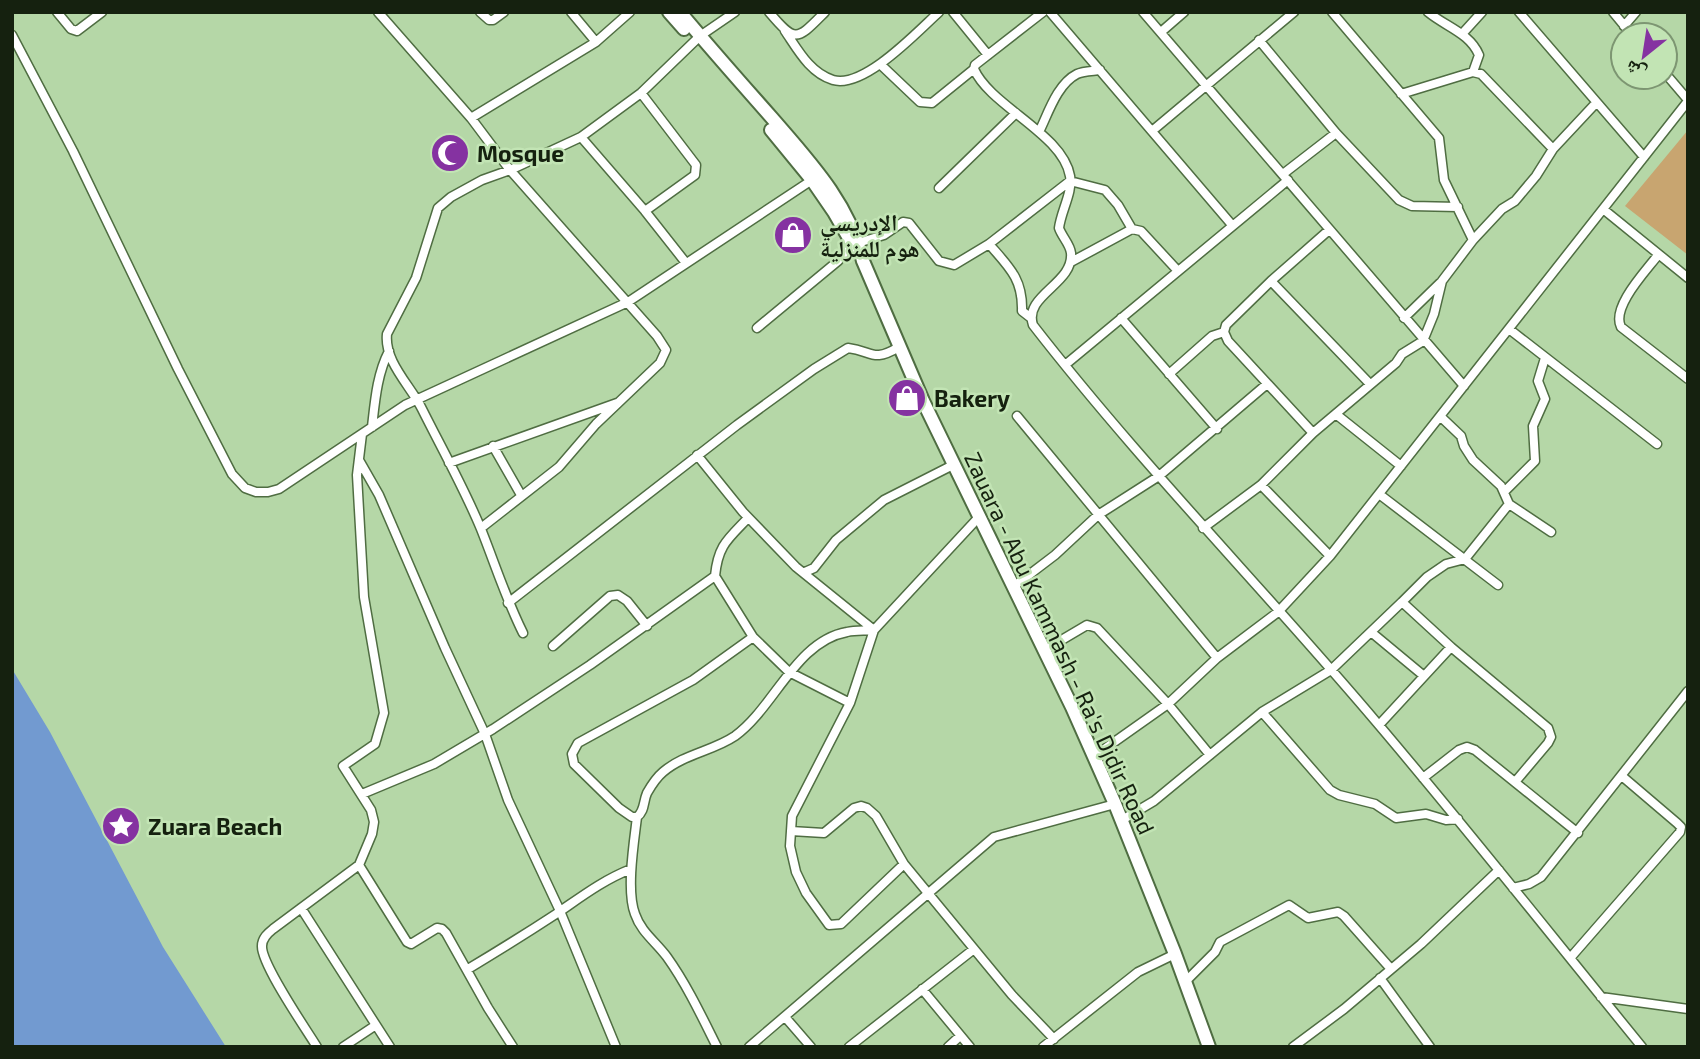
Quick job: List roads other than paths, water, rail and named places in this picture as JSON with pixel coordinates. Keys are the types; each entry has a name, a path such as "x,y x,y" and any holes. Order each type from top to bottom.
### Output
{"main road":[{"path":"669,12 816,169 838,209"},
{"path":"680,12 697,39 838,209"},
{"name":"Zauara - Abu Kammash - Ra's Djdir Road","path":"838,209 953,465 1072,707 1115,804 1209,1047"}],"street":[{"path":"57,12 74,31 84,27 103,12"},
{"path":"379,12 471,118 510,170 664,343 666,350 660,363 596,424 559,467 481,528"},
{"path":"480,12 489,20 504,12"},
{"path":"571,12 596,42"},
{"path":"471,118 596,42 630,12"},
{"path":"523,633 508,603 481,528 418,400 404,381 389,351 386,344 387,334 416,278 438,208 451,197 482,180 581,137 641,93 697,39 735,12"},
{"path":"769,12 804,60 822,75 834,80 849,81 880,64 939,12"},
{"path":"785,31 800,35 825,12"},
{"path":"953,12 988,55"},
{"path":"880,64 920,102 932,103 1043,12"},
{"path":"1050,12 1233,225"},
{"path":"1143,12 1464,386"},
{"path":"1161,33 1184,12"},
{"path":"1152,131 1294,12"},
{"path":"1332,12 1439,138 1444,180 1473,240"},
{"path":"1428,12 1462,34 1476,47 1479,55 1473,72"},
{"path":"1462,34 1482,12"},
{"path":"1521,13 1523,19 1644,157"},
{"path":"12,35 73,151 178,369 238,482 256,492 279,489 405,405 628,302 812,180"},
{"path":"1259,40 1336,133 1404,204 1458,207"},
{"path":"974,69 985,83 1039,132 1065,162 1071,177 1059,228 1071,251 1071,262 1063,278 1032,309 1033,325 1203,528 1379,724 1642,1047"},
{"path":"1039,132 1066,83 1078,73 1100,70"},
{"path":"1401,94 1473,72 1485,76 1553,149"},
{"path":"641,93 696,165 695,175 645,211"},
{"path":"1093,757 1168,704 1217,658 1278,612 1330,556 1688,101"},
{"path":"1404,318 1442,281 1473,240 1502,209 1515,201 1536,176 1553,149 1596,103"},
{"path":"939,188 1016,113"},
{"path":"1065,365 1233,225 1336,133"},
{"path":"581,137 686,263"},
{"path":"1070,181 1105,190 1118,205 1132,229"},
{"path":"757,328 855,244 884,235 903,222 914,227 939,261 954,265 989,244 1070,181"},
{"path":"1603,209 1688,278"},
{"path":"1071,262 1132,229 1141,231 1178,271"},
{"path":"1313,433 1228,341 1224,332 1226,325 1271,281 1329,230"},
{"path":"989,244 1016,275 1023,297 1022,311 1031,318"},
{"path":"1658,255 1620,306 1618,321 1621,327 1688,379"},
{"path":"1271,281 1370,384"},
{"path":"1203,528 1261,485 1313,433 1396,363 1402,354 1423,341 1434,314 1442,281"},
{"path":"1121,318 1217,429"},
{"path":"1509,329 1657,444"},
{"path":"1169,374 1212,336 1224,332"},
{"path":"508,603 697,455 803,377 848,348 874,356 888,354 899,347"},
{"path":"372,427 383,361 389,351"},
{"path":"1504,492 1535,461 1533,426 1545,399 1538,381 1545,358"},
{"path":"1013,587 1055,555 1098,514 1159,477 1268,384"},
{"path":"449,463 620,402"},
{"path":"1337,415 1401,466"},
{"path":"1017,416 1217,658"},
{"path":"1441,417 1461,436 1469,455 1497,481 1509,504 1551,532"},
{"path":"317,1047 284,994 261,946 265,936 359,865 372,834 374,822 371,810 343,766 375,744 384,713 364,597 357,475 362,434"},
{"path":"493,446 521,495"},
{"path":"697,455 748,518 796,567 874,630"},
{"path":"359,460 379,495 485,734 508,800 560,911 615,1047"},
{"path":"805,572 814,568 836,540 884,500 953,465"},
{"path":"1261,485 1330,556"},
{"path":"1379,494 1499,585"},
{"path":"1122,820 1154,801 1262,712 1331,670 1427,577 1446,564 1465,559 1509,504"},
{"path":"748,518 723,543 715,576 753,637 789,672 850,703"},
{"path":"904,864 841,924 829,925 806,894 796,872 790,846 792,816 850,703 874,630 978,518"},
{"path":"362,794 434,764 485,734 647,626 715,576"},
{"path":"554,646 610,596 618,594 647,626"},
{"path":"1402,602 1548,728 1548,743 1515,782"},
{"path":"1043,651 1075,631 1091,625 1097,628 1168,704 1210,755"},
{"path":"717,1047 695,1003 667,957 646,934 634,912 631,869 637,817 643,811 646,795 662,772 735,736 763,710 789,672 823,642 845,632 874,630"},
{"path":"1371,632 1424,676"},
{"path":"637,817 632,817 619,808 573,764 572,754 578,743 693,680 753,637"},
{"path":"1379,724 1451,647"},
{"path":"1513,888 1529,884 1541,877 1623,777 1688,691"},
{"path":"1262,712 1330,790 1339,795 1376,804 1396,818 1426,814 1446,820 1458,819"},
{"path":"1423,778 1460,750 1466,747 1475,750 1578,833"},
{"path":"1571,957 1680,832 1681,827 1623,777"},
{"path":"749,1047 994,837 1115,804"},
{"path":"791,831 824,833 854,808 861,806 876,816 904,864 1012,995 1054,1039"},
{"path":"359,865 407,942 411,944 432,930 442,929 513,1047"},
{"path":"468,970 584,893 631,869"},
{"path":"1293,1047 1344,1009 1421,944 1499,870"},
{"path":"1185,982 1216,952 1220,942 1289,905 1308,918 1338,912 1391,969"},
{"path":"301,908 390,1047"},
{"path":"849,1047 974,949"},
{"path":"1043,1047 1138,972 1175,954"},
{"path":"1380,978 1430,1047"},
{"path":"922,989 970,1047"},
{"path":"1601,997 1688,1009"},
{"path":"785,1017 811,1047"},
{"path":"343,1047 376,1025"},
{"path":"948,1047 961,1036"}],"water":[{"path":"12,669 50,732 163,947 226,1047 12,1047"}],"place":[{"name":"Mosque","path":"450,153"},
{"name":"الإدريسي هوم للمنزلية","path":"793,235"},
{"name":"Bakery","path":"907,398"},
{"name":"Zuara Beach","path":"121,826"}]}
